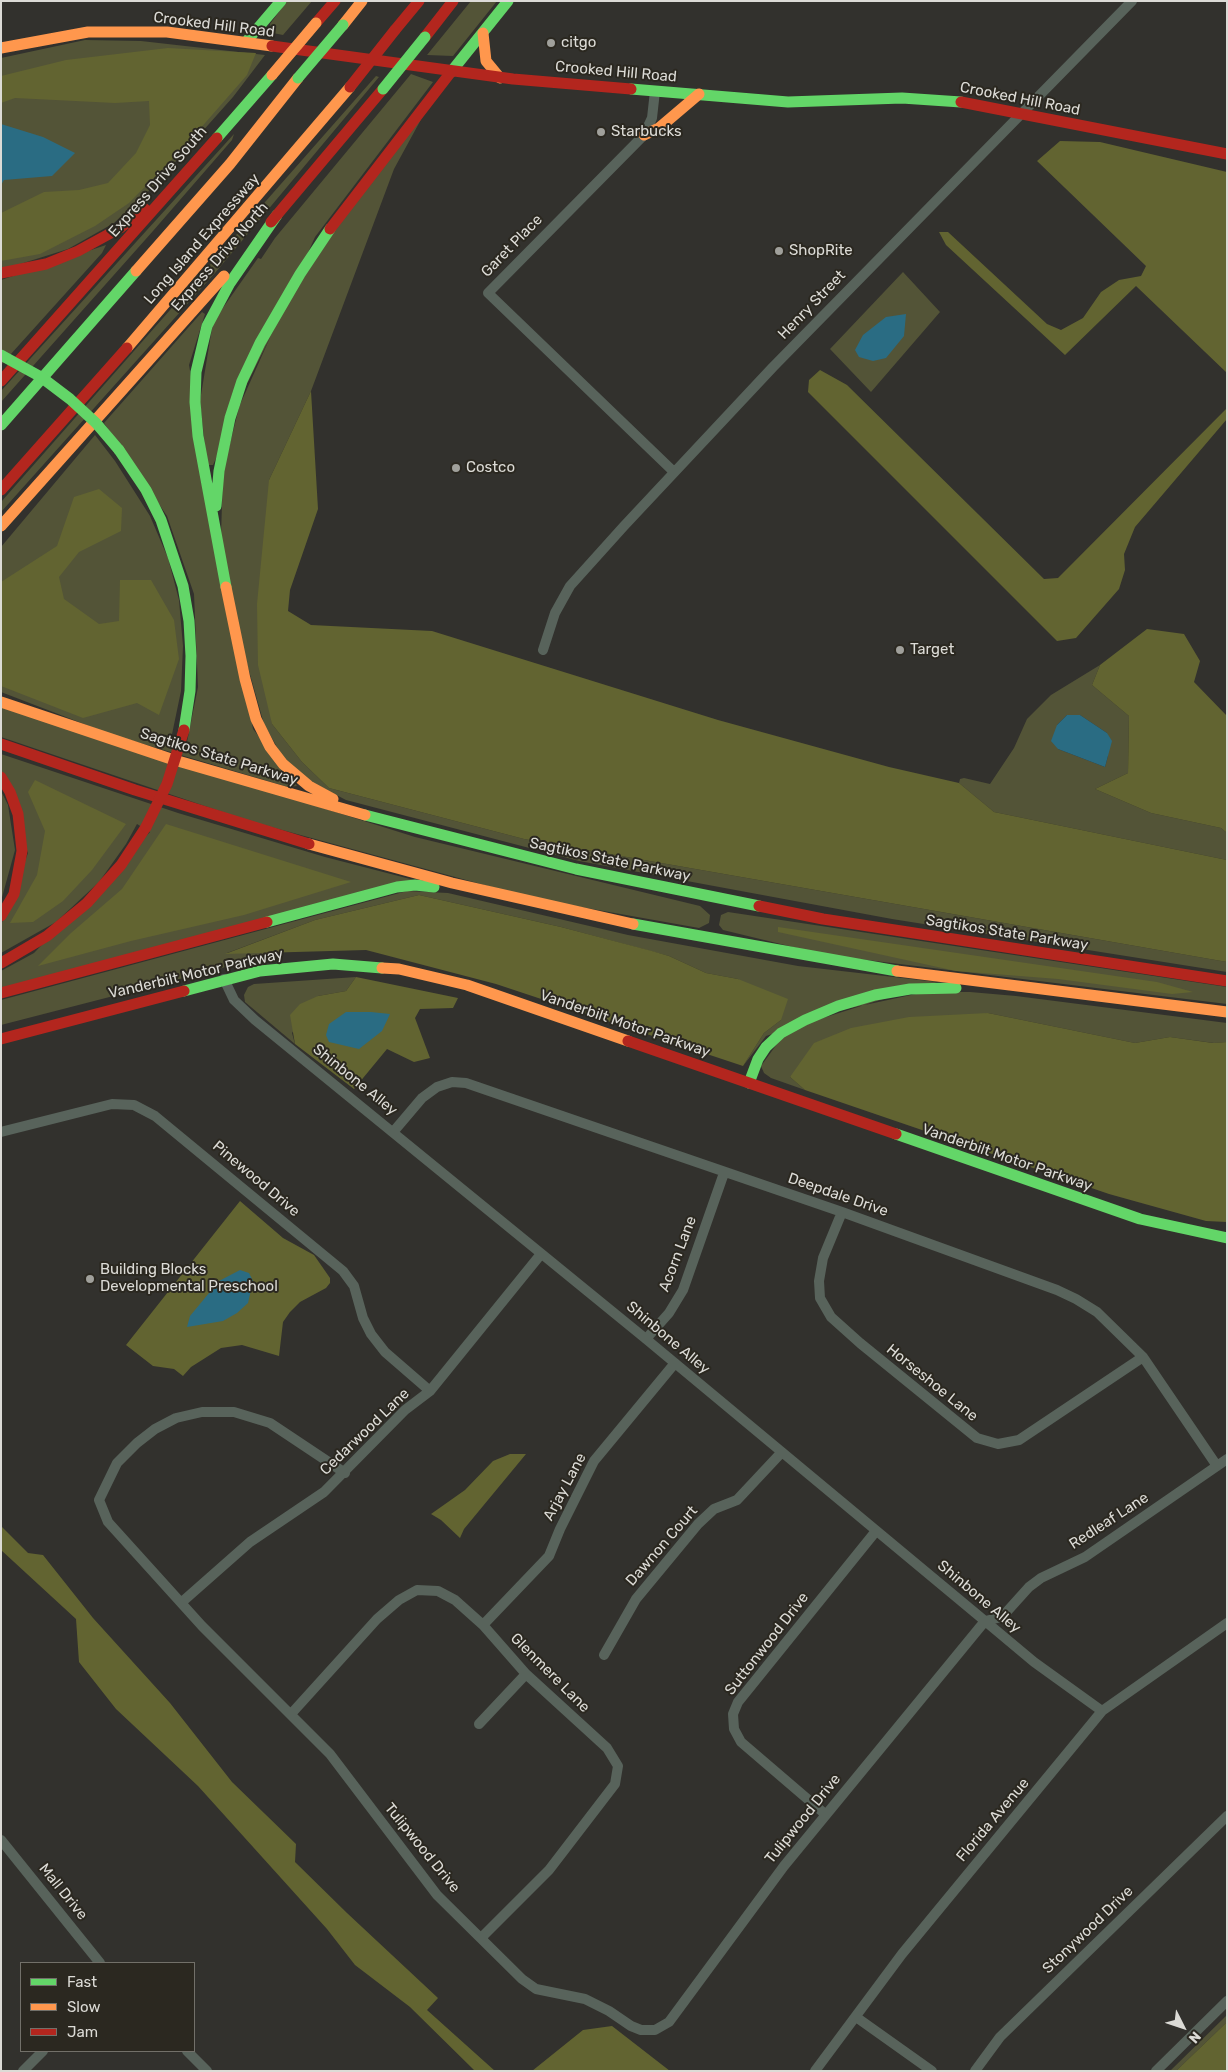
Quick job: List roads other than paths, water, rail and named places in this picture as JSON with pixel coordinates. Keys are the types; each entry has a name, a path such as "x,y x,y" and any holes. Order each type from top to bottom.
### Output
{"main road":[{"path":"246,42 281,1"},
{"name":"Express Drive South","path":"1,381 203,154 335,1"},
{"name":"Long Island Expressway","path":"1,425 211,187 362,1"},
{"name":"Long Island Expressway","path":"1,490 185,283 350,87 419,1"},
{"name":"Express Drive North","path":"1,526 277,215 383,89 453,1"},
{"path":"217,546 217,486 222,454 235,400 250,363 287,296 330,229 376,165 508,1"},
{"name":"Crooked Hill Road","path":"1,48 62,35 110,31 167,32 500,78 806,102 924,98 1023,112 1227,154"},
{"path":"483,33 484,56 488,65 500,78"},
{"path":"644,135 659,128 699,94"},
{"path":"1,274 46,264 78,252 107,236 148,206 203,154"},
{"path":"277,215 221,297 207,326 198,356 195,388 198,436 217,546 251,701 260,728 270,747 283,764 308,786 378,819"},
{"path":"1,355 41,377 70,399 96,423 120,450 154,505 168,537 181,578 189,621 191,656 190,691 184,730 167,784 146,827 121,865 87,903 47,936 1,963"},
{"name":"Sagtikos State Parkway","path":"1,702 171,759 378,819 550,863 769,909 926,936 1227,981"},
{"path":"1,744 144,793 298,841 452,883 554,907 815,959 1227,1012"},
{"path":"1,777 10,792 18,814 22,851 14,894 1,916"},
{"path":"1,994 405,886 424,885 492,901 554,907"},
{"name":"Vanderbilt Motor Parkway","path":"1,1039 268,970 316,964 365,965 419,973 467,985 1119,1212 1160,1224 1227,1238"},
{"path":"749,1083 762,1053 781,1033 822,1012 875,995 910,989 946,988 1029,995 1094,996"}],"street":[{"name":"Henry Street","path":"543,650 555,613 570,586 773,367 1132,1"},
{"name":"Garet Place","path":"655,91 652,118 644,135 488,293 674,472"},
{"name":"Shinbone Alley","path":"224,980 230,994 238,1005 394,1131 1034,1662 1102,1710"},
{"name":"Deepdale Drive","path":"394,1131 422,1098 437,1087 452,1082 466,1083 842,1212 1076,1298 1114,1328 1143,1357 1217,1466"},
{"name":"Pinewood Drive","path":"1,1132 112,1104 134,1105 154,1116 343,1271 354,1286 363,1318 371,1334 385,1352 430,1391"},
{"name":"Acorn Lane","path":"646,1339 669,1314 682,1290 724,1173"},
{"name":"Horseshoe Lane","path":"842,1212 823,1258 819,1281 820,1298 831,1317 911,1386 977,1438 998,1444 1019,1440 1143,1357"},
{"name":"Cedarwood Lane","path":"182,1602 250,1542 324,1492 405,1410 430,1391 542,1254"},
{"name":"Arjay Lane","path":"483,1625 549,1556 560,1529 594,1461 675,1363"},
{"name":"Tulipwood Drive","path":"345,1472 270,1423 234,1412 202,1412 176,1418 155,1428 137,1443 109,1476 98,1500 108,1522 202,1626 330,1754 437,1894 522,1979 536,1989 585,2000 609,2010 631,2026 641,2030 655,2030 669,2022 784,1866 985,1621"},
{"name":"Dawnon Court","path":"604,1655 636,1599 698,1524 714,1509 737,1500 781,1453"},
{"name":"Redleaf Lane","path":"985,1621 1002,1617 1029,1587 1041,1578 1085,1557 1227,1460"},
{"name":"Suttonwood Drive","path":"825,1814 741,1742 734,1728 733,1714 738,1702 876,1531"},
{"name":"Glenmere Lane","path":"291,1714 376,1619 399,1600 417,1590 438,1591 455,1600 483,1625 526,1674 607,1748 618,1766 615,1784 550,1870 481,1938"},
{"name":"Florida Avenue","path":"815,2071 902,1954 1102,1710 1227,1623"},
{"path":"479,1724 526,1674"},
{"name":"Stonywood Drive","path":"975,2071 1000,2037 1227,1816"},
{"name":"Mall Drive","path":"1,1840 99,1962"},
{"path":"1156,2071 1227,2001"},
{"path":"856,2017 932,2071"},
{"path":"23,2071 42,2052"},
{"path":"188,2052 208,2071"}],"water":[{"path":"1,124 43,137 75,153 52,176 4,180 1,185"},
{"path":"906,314 904,336 886,358 873,361 859,357 855,350 863,335 886,317"},
{"path":"1067,715 1080,715 1107,733 1112,741 1105,767 1058,749 1051,741 1057,725"},
{"path":"346,1012 390,1014 382,1031 359,1049 329,1042 326,1035 329,1024"},
{"path":"240,1270 249,1273 253,1281 248,1303 237,1313 223,1321 187,1327 190,1316 219,1281"}],"place":[{"name":"citgo","path":"551,43"},
{"name":"Starbucks","path":"601,132"},
{"name":"ShopRite","path":"779,251"},
{"name":"Costco","path":"456,468"},
{"name":"Target","path":"900,650"},
{"name":"Building Blocks Developmental Preschool","path":"90,1279"}]}
